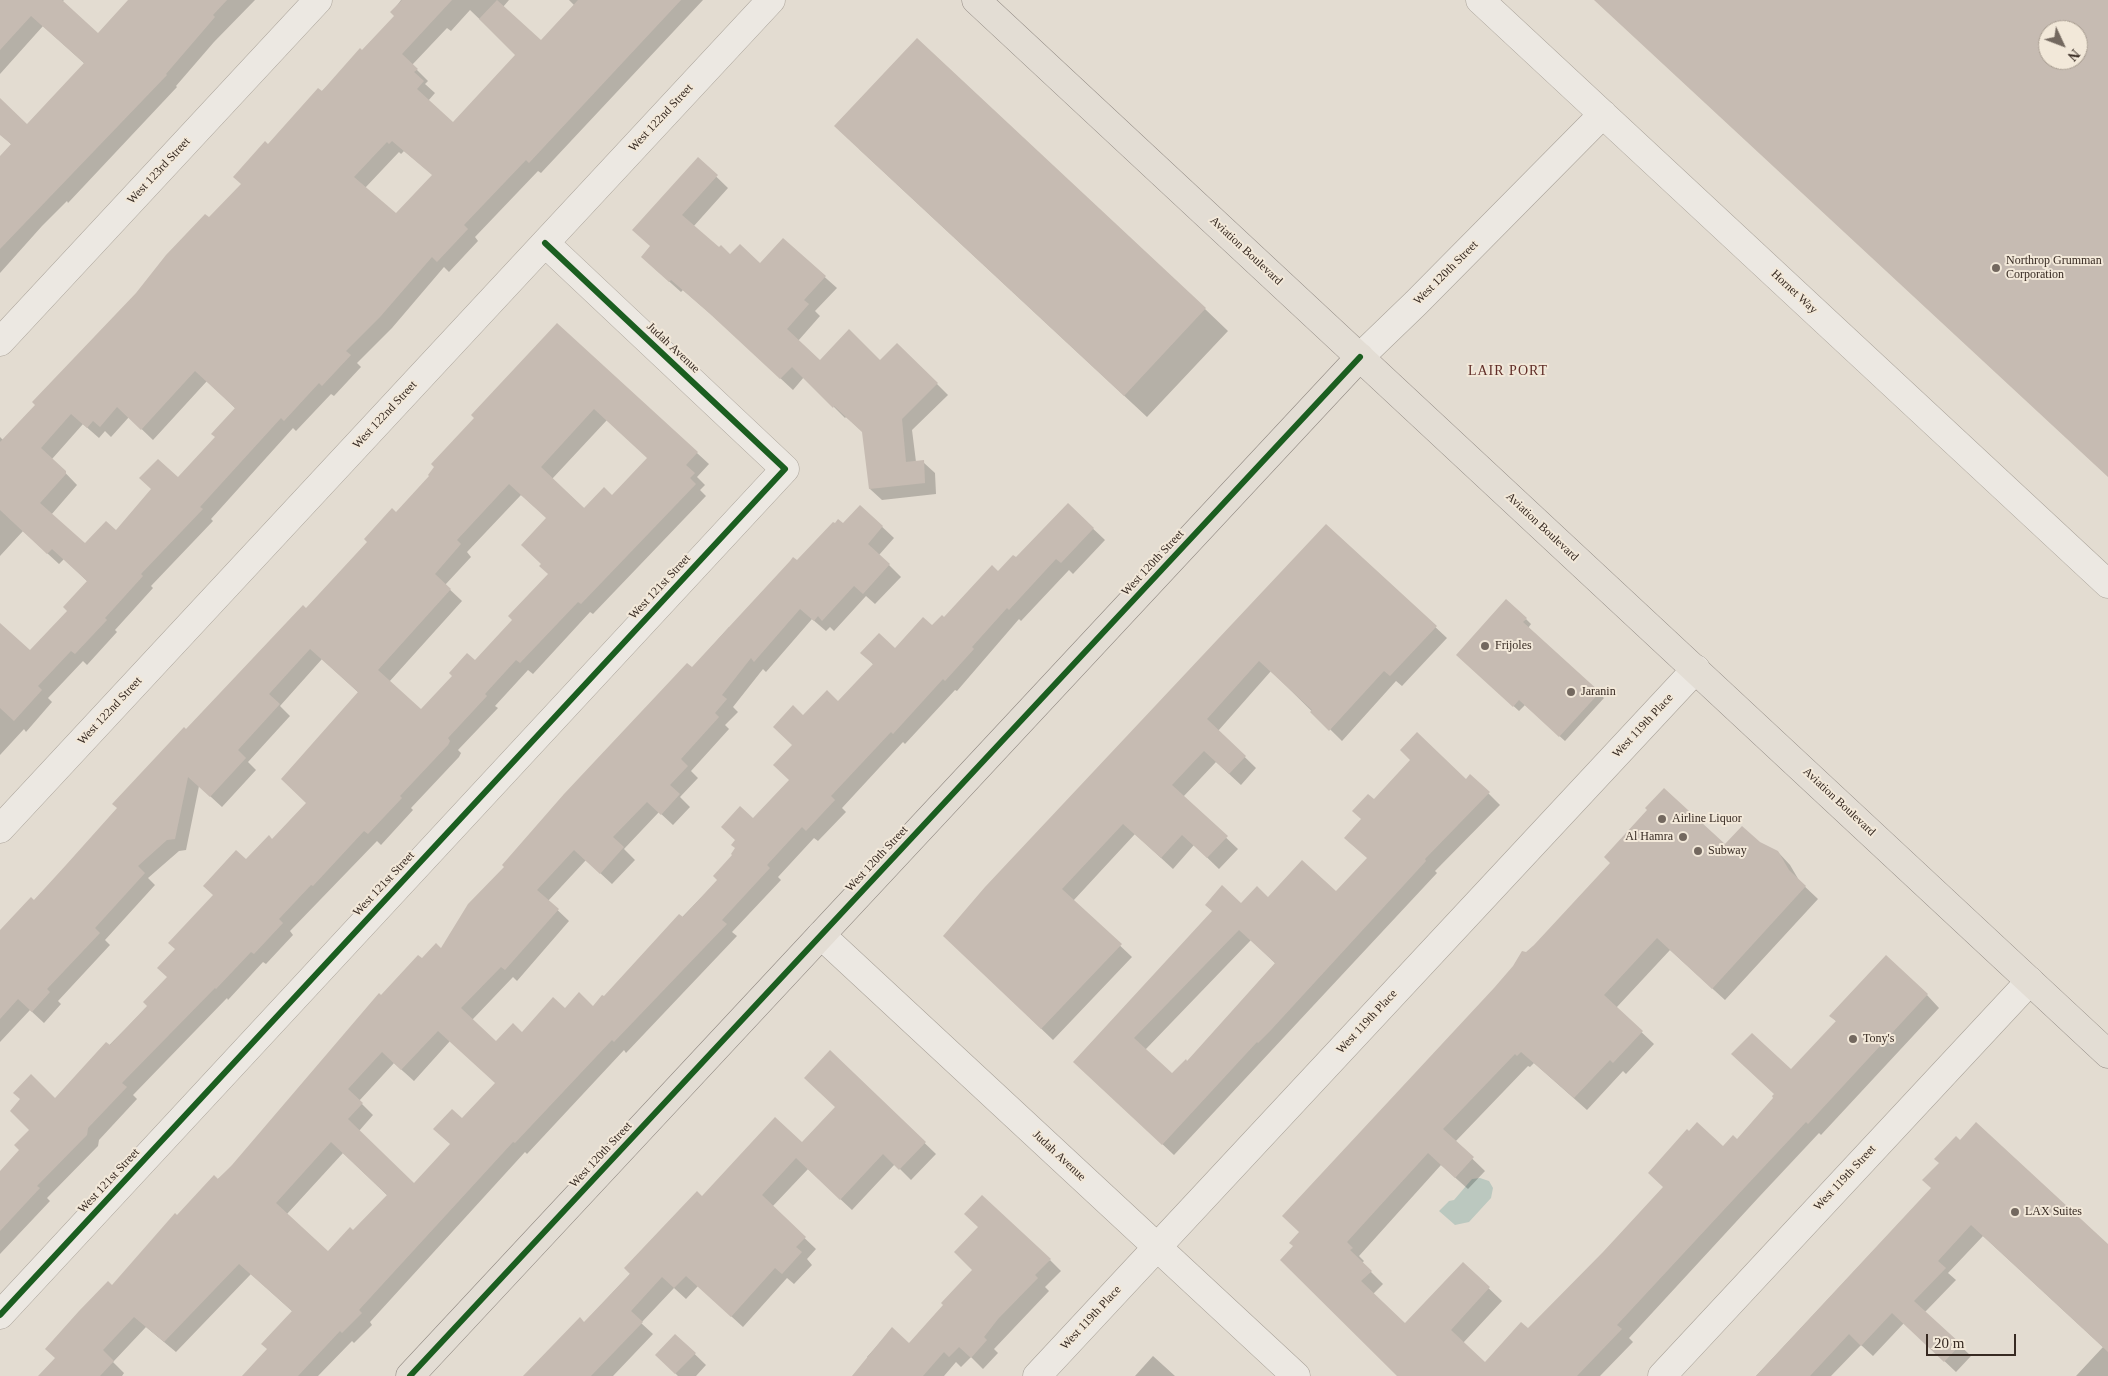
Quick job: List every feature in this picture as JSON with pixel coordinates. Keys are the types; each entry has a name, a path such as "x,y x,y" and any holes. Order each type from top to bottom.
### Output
{"main road":[{"name":"Aviation Boulevard","path":"976,0 1696,668 2108,1054"},
{"name":"West 120th Street","path":"410,1376 1360,357"}],"street":[{"name":"West 123rd Street","path":"0,342 318,0"},
{"name":"West 122nd Street","path":"0,829 771,0"},
{"name":"Hornet Way","path":"1480,0 2108,584"},
{"name":"West 120th Street","path":"1360,357 1603,114"},
{"name":"Judah Avenue","path":"545,242 785,469"},
{"name":"West 121st Street","path":"0,1315 785,469"},
{"name":"West 119th Place","path":"1037,1376 1696,668"},
{"name":"Judah Avenue","path":"821,935 1296,1376"},
{"name":"West 119th Street","path":"1662,1376 2030,981"}],"shaded area":[{"path":"1480,1178 1489,1181 1493,1188 1491,1198 1469,1222 1455,1225 1439,1211 1449,1201 1454,1200 1472,1179"}],"building":[{"path":"0,0 62,0 98,33 128,0 227,0 213,15 215,17 167,75 0,249 0,156 11,144 0,135 0,98 27,124 84,63 31,16 0,50"},
{"path":"402,0 452,0 402,54 418,69 414,72 424,81 417,89 453,122 515,55 479,19 497,0 541,40 578,0 681,0 529,163 526,160 464,225 468,229 437,262 432,257 380,317 346,351 351,355 322,386 319,383 284,421 281,418 200,507 203,509 141,574 143,576 105,618 107,620 75,654 71,651 38,686 42,690 14,721 0,708 0,623 30,650 67,611 63,607 87,581 52,549 47,554 0,510 0,442 35,405 32,402 136,293 166,255 205,214 209,217 241,184 233,177 265,141 268,144 318,88 322,91 360,48 362,50 394,16 390,12","holes":["392,141 432,175 396,213 354,177 387,142 389,144","195,371 235,408 211,434 215,437 178,477 158,459 139,478 151,489 116,530 106,521 85,543 40,503 66,474 66,471 41,448 71,414 87,428 93,421 100,427 117,407 141,430"]},
{"name":"Northrop Grumman Corporation","path":"1594,0 2108,0 2108,477"},
{"path":"917,38 1206,308 1124,396 834,126"},
{"path":"698,157 718,175 682,215 719,247 721,245 730,254 740,244 760,263 783,238 826,276 804,300 809,304 787,329 820,360 849,329 880,360 897,343 938,383 902,419 906,462 924,460 925,483 869,489 862,432 834,406 833,408 792,367 780,379 709,313 641,257 650,246 632,230"},
{"path":"557,323 698,452 686,465 695,473 690,478 696,484 581,604 578,602 520,663 516,660 485,694 487,696 448,738 450,741 448,745 400,796 402,798 368,834 364,831 313,886 311,885 279,919 283,923 254,954 251,952 122,1083 127,1087 88,1128 87,1135 37,1186 40,1188 0,1231 0,1171 19,1150 14,1145 29,1130 10,1111 20,1099 13,1093 31,1074 55,1098 106,1042 110,1045 147,1006 143,1002 167,977 157,968 175,949 168,943 213,895 203,886 236,850 246,859 269,835 272,839 306,803 281,779 358,692 310,649 269,694 280,704 238,750 246,758 210,797 188,777 175,839 167,840 138,866 145,873 95,928 100,933 47,989 50,992 32,1012 18,999 0,1019 0,930 31,897 34,900 66,865 117,808 112,804 184,727 186,729 303,605 306,608 367,542 364,539 392,508 396,512 429,476 434,467 431,464 474,418 471,415","holes":["594,409 647,458 612,495 604,487 584,508 541,467","509,484 546,518 521,545 541,564 539,566 548,574 508,616 512,620 475,660 467,653 449,673 452,676 421,709 378,670 451,589 435,574 461,544 457,540"]},
{"path":"1068,503 1094,528 1061,563 1056,559 1009,610 1007,608 945,681 943,679 893,734 891,732 831,796 835,800 806,831 802,827 767,865 770,868 722,920 727,924 614,1042 612,1040 515,1143 513,1142 359,1310 362,1313 342,1333 340,1331 298,1376 242,1376 267,1349 261,1344 292,1311 239,1264 164,1342 134,1317 103,1350 114,1361 100,1376 38,1376 55,1358 45,1349 79,1311 108,1281 112,1285 175,1213 177,1215 214,1175 218,1179 232,1165 379,993 381,995 418,955 422,958 436,943 441,948 468,904 504,867 502,865 564,794 687,663 692,667 793,557 797,560 833,522 835,523 838,519 843,523 860,505 883,526 868,544 890,564 863,594 854,586 822,621 818,616 814,621 800,609 754,662 751,658 722,695 727,699 715,713 719,717 681,759 688,766 670,785 680,794 661,815 647,802 613,837 624,847 600,874 574,850 537,890 559,909 505,970 501,967 461,1008 496,1041 513,1023 522,1032 553,997 565,1008 579,992 593,1006 679,914 683,917 717,880 713,876 732,855 735,848 731,845 735,840 721,827 740,806 753,818 789,780 773,765 792,745 773,727 793,705 803,715 827,690 838,701 873,664 860,653 879,633 895,648 923,617 932,625 942,615 944,617 992,565 998,571 1013,555 1016,557","holes":["438,1031 495,1083 462,1118 452,1109 433,1129 450,1144 414,1183 348,1119 363,1103 348,1089 382,1052 401,1070","331,1142 387,1195 353,1230 350,1227 328,1251 276,1203"]},
{"path":"1326,524 1437,626 1390,676 1384,671 1329,731 1310,712 1312,710 1259,661 1207,719 1246,756 1229,774 1204,751 1172,785 1228,836 1207,858 1182,835 1161,858 1123,824 1062,889 1122,944 1041,1029 943,936 985,887"},
{"path":"1506,599 1527,618 1523,622 1600,692 1559,737 1519,700 1513,707 1456,655"},
{"path":"1417,732 1466,779 1470,774 1490,792 1425,859 1426,861 1271,1030 1257,1042 1162,1145 1073,1062 1212,911 1205,905 1222,885 1241,903 1257,886 1268,897 1302,860 1336,891 1367,858 1344,838 1361,819 1352,811 1368,794 1374,799 1410,760 1400,750","holes":["1239,930 1275,963 1187,1061 1186,1059 1172,1073 1134,1038"]},
{"path":"1664,788 1725,844 1742,826 1760,842 1778,851 1789,870 1806,886 1712,989 1657,938 1604,995 1643,1031 1613,1063 1610,1060 1574,1098 1521,1052 1517,1056 1515,1054 1443,1129 1474,1157 1455,1178 1428,1153 1347,1242 1353,1248 1350,1250 1372,1271 1361,1281 1405,1323 1463,1262 1490,1287 1451,1330 1485,1362 1521,1322 1528,1328 1603,1252 1663,1187 1648,1173 1687,1129 1689,1131 1697,1122 1723,1146 1733,1135 1737,1139 1773,1098 1774,1094 1731,1054 1752,1033 1791,1069 1836,1021 1829,1016 1886,955 1928,994 1808,1124 1806,1122 1617,1325 1622,1329 1577,1376 1397,1376 1280,1260 1293,1246 1289,1243 1299,1232 1282,1216 1494,988 1513,966 1522,951 1526,952 1534,945 1610,863 1604,857 1647,810 1645,808"},
{"path":"830,1050 926,1142 899,1170 883,1154 840,1200 796,1158 762,1195 806,1237 796,1247 802,1252 782,1274 775,1268 731,1317 686,1276 674,1288 662,1277 631,1311 643,1322 591,1376 523,1376 580,1317 584,1322 630,1274 624,1268 697,1191 702,1196 775,1117 802,1142 835,1107 804,1078"},
{"path":"1976,1122 2108,1244 2108,1352 1971,1225 1938,1261 1946,1268 1914,1301 1961,1344 1944,1362 1892,1313 1861,1346 1849,1334 1810,1376 1756,1376 1931,1188 1922,1180 1939,1163 1934,1159 1956,1136 1960,1140"},
{"path":"982,1195 1051,1259 1035,1275 1038,1278 998,1319 984,1337 987,1340 971,1358 959,1347 949,1357 944,1352 923,1376 852,1376 892,1327 909,1343 943,1305 941,1303 972,1270 954,1252 978,1227 964,1214"},
{"path":"675,1334 696,1353 675,1374 655,1355"}],"cycle path":[{"path":"0,1315 785,469 545,243"},
{"path":"410,1376 1360,357"}],"place":[{"name":"Northrop Grumman Corporation","path":"1996,268"},
{"name":"Frijoles","path":"1485,646"},
{"name":"Jaranin","path":"1571,692"},
{"name":"Airline Liquor","path":"1662,819"},
{"name":"Al Hamra","path":"1683,837"},
{"name":"Subway","path":"1698,851"},
{"name":"Tony's","path":"1853,1039"},
{"name":"LAX Suites","path":"2015,1212"}],"district":[{"name":"LAIR PORT","path":"1508,371"}]}
